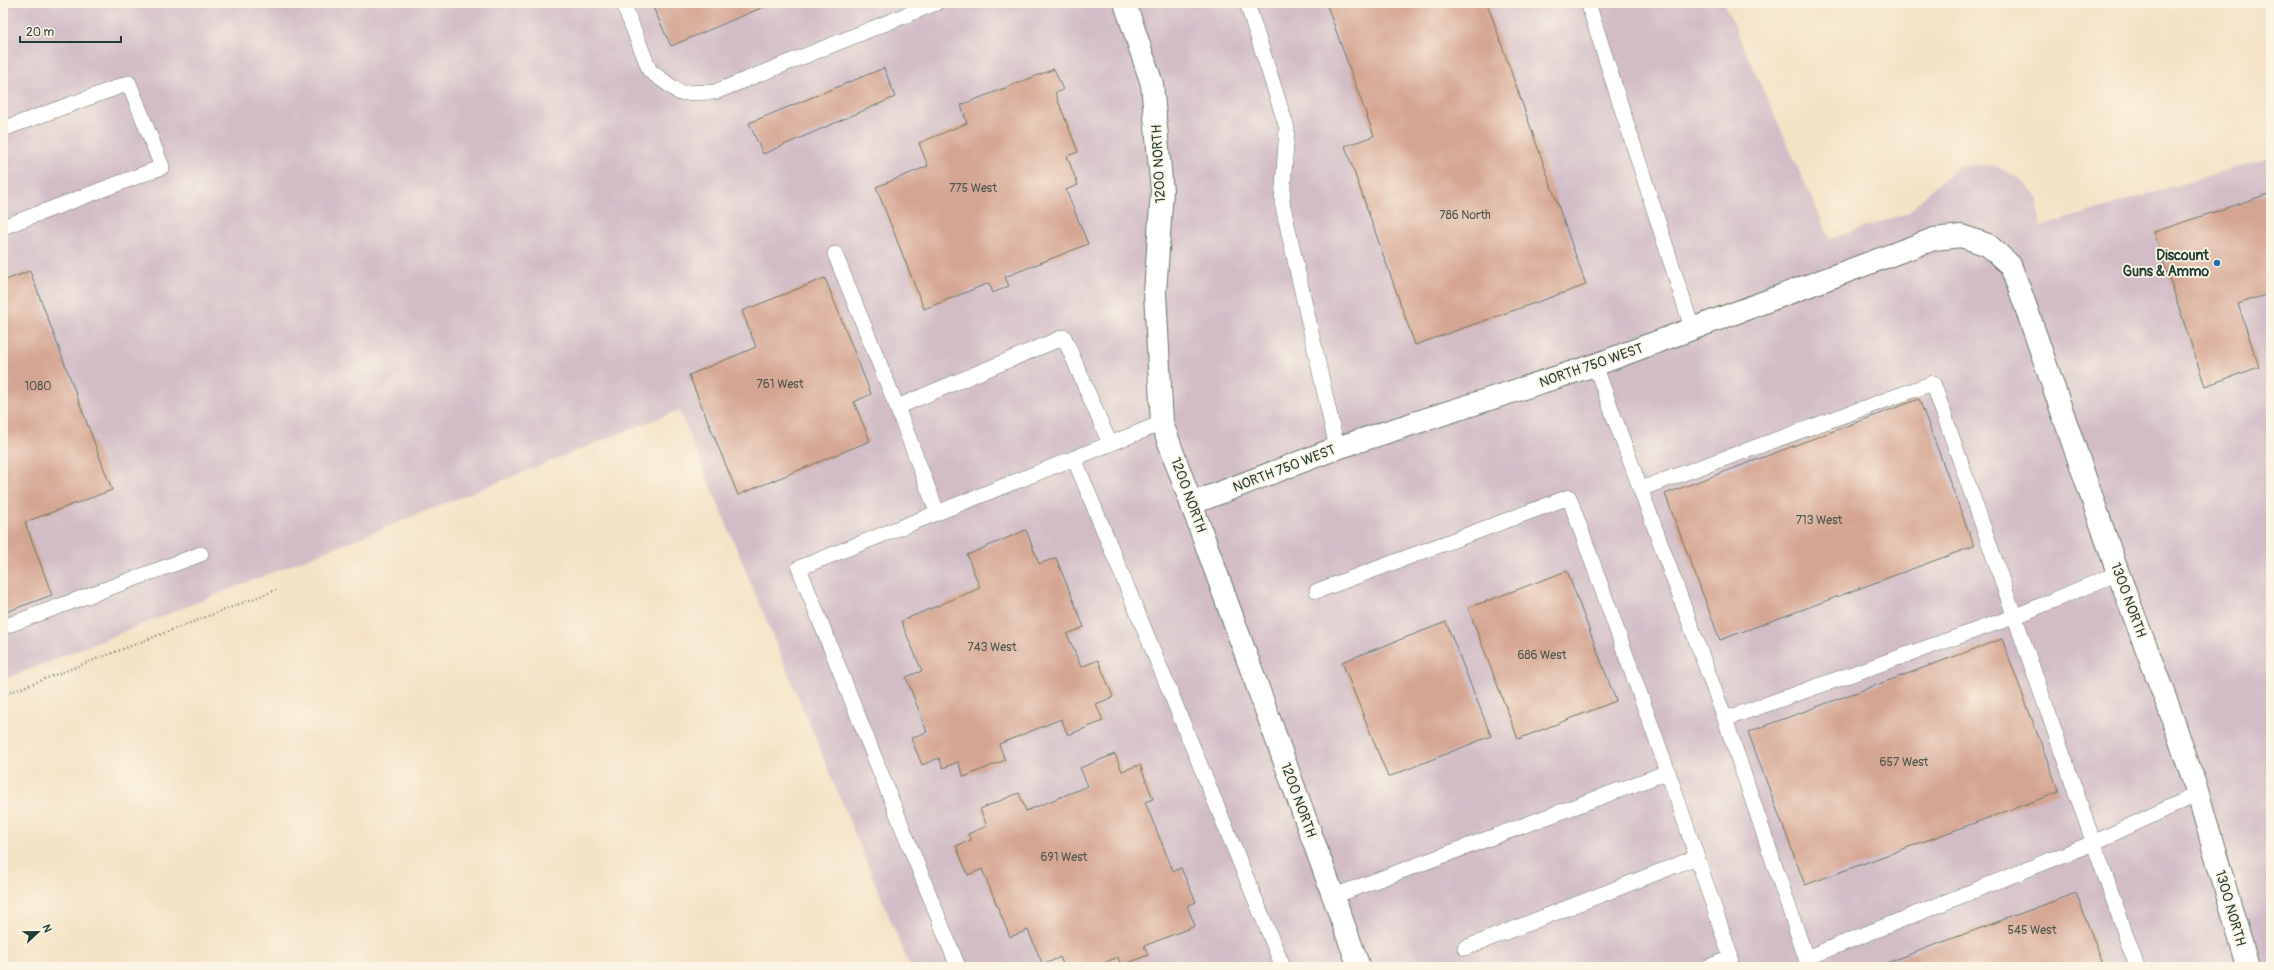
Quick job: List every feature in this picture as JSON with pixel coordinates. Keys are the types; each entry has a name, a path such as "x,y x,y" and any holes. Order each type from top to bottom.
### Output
{"street":[{"name":"1200 NORTH","path":"1125,3 1152,84 1162,191 1155,293 1162,422 1193,503 1359,967"},
{"name":"NORTH 750 WEST","path":"1193,503 1337,448 1595,366 1692,328 1934,239 1961,236 1988,245"},
{"name":"1300 NORTH","path":"1988,245 2010,265 2021,293 2118,573 2170,711 2198,794 2248,967"}],"lane":[{"path":"623,3 650,71 680,93 715,92 936,3"},
{"path":"1247,3 1287,128 1282,202 1337,448"},
{"path":"1588,3 1692,328"},
{"path":"3,129 129,83 162,167 3,227"},
{"path":"835,254 897,407 937,512"},
{"path":"897,407 1064,337 1110,444"},
{"path":"1595,366 1725,719 1807,962 2094,843 2198,794"},
{"path":"1640,489 1933,382 2016,616 2137,967"},
{"path":"958,967 799,568 1162,422"},
{"path":"1074,458 1283,967"},
{"path":"1317,592 1569,497 1668,772 1731,958 1708,967"},
{"path":"3,627 201,554"},
{"path":"1725,719 2016,616 2118,573"},
{"path":"1334,896 1668,772"},
{"path":"1464,948 1697,857"}],"path":[{"path":"3,695 276,590"}],"shaded area":[{"path":"3,3 1724,3 1830,239 1908,213 1933,188 1959,166 1994,165 2022,180 2039,199 2039,227 2271,157 2271,967 910,967 679,410 3,680"}],"building":[{"path":"651,3 773,3 671,46"},
{"path":"1326,3 1487,3 1586,285 1415,345 1345,146 1374,136"},
{"path":"884,68 895,97 763,154 749,123"},
{"path":"1054,69 1063,90 1055,93 1078,152 1067,156 1078,185 1066,190 1088,244 1005,277 1009,286 993,293 989,283 924,309 876,187 928,166 919,143 967,123 961,105"},
{"name":"Discount Guns & Ammo","path":"2271,193 2271,293 2238,304 2259,367 2205,386 2154,232"},
{"path":"30,271 112,490 25,522 52,595 3,613 3,281"},
{"path":"825,278 871,394 854,402 870,441 738,495 689,375 756,347 742,311"},
{"path":"1919,399 1974,546 1720,640 1665,494"},
{"path":"1026,530 1039,564 1056,558 1084,627 1067,634 1081,667 1098,660 1113,697 1096,704 1103,721 1068,735 1061,719 999,744 1005,760 964,777 958,762 943,768 939,758 922,765 911,738 927,732 906,677 922,671 901,621 980,588 967,555"},
{"path":"1567,571 1616,701 1518,739 1468,608"},
{"path":"1446,622 1491,736 1388,777 1342,662"},
{"path":"2002,639 2059,792 1805,885 1748,732"},
{"path":"1115,754 1122,771 1140,765 1153,799 1145,802 1173,871 1181,868 1196,902 1187,906 1195,926 1144,946 1148,955 1121,966 1118,957 1094,967 1064,967 1060,957 1043,965 1028,930 1010,937 982,869 968,875 956,846 971,840 968,834 987,826 980,809 1019,793 1026,811 1088,786 1080,768"},
{"path":"2076,893 2104,967 1875,967"}],"place":[{"name":"Discount Guns & Ammo","path":"2217,263"}]}
